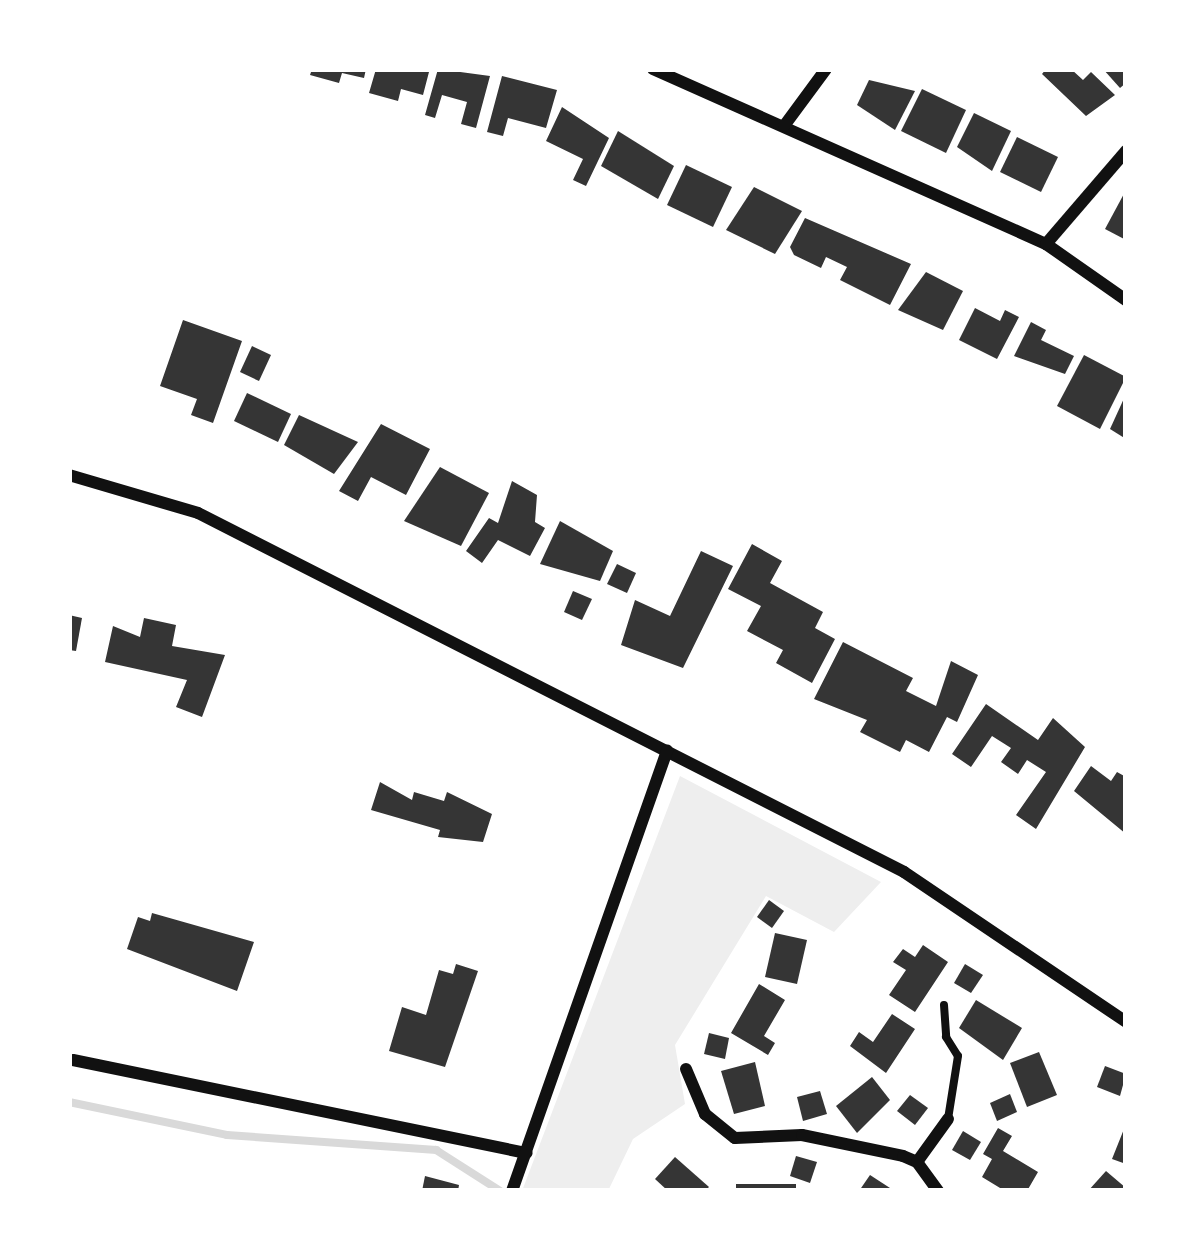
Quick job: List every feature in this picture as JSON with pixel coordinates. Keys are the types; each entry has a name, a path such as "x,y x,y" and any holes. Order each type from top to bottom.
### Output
{"street":[{"path":"653,69 1046,244 1126,300"},
{"path":"784,126 826,69"},
{"path":"1046,244 1126,151"},
{"path":"69,475 198,513 904,872 1126,1022"},
{"path":"512,1191 667,751"},
{"path":"73,1060 527,1153"},
{"path":"686,1069 705,1114 735,1138 802,1135 917,1162 938,1191"},
{"path":"917,1162 949,1119"}],"lane":[{"path":"944,1005 946,1037 958,1056 949,1119"}],"shaded area":[{"path":"680,776 881,882 834,932 766,896 675,1045 685,1104 633,1139 608,1191 522,1191"}],"building":[{"path":"312,69 366,69 364,78 342,73 339,83 310,75"},
{"path":"376,69 429,72 423,95 401,89 398,101 369,93"},
{"path":"438,69 490,76 476,128 461,124 467,102 442,95 435,118 425,115"},
{"path":"1046,69 1071,69 1083,80 1091,72 1115,95 1086,116 1042,74"},
{"path":"1103,69 1126,69 1126,83 1120,88"},
{"path":"502,76 557,90 546,128 508,118 503,136 487,132"},
{"path":"869,80 915,91 895,130 857,105"},
{"path":"922,89 966,110 946,153 901,131"},
{"path":"562,107 609,138 586,186 573,180 583,159 546,141"},
{"path":"974,113 1011,131 992,171 957,147"},
{"path":"618,131 674,166 658,199 601,166"},
{"path":"1017,137 1058,157 1041,192 1000,172"},
{"path":"686,165 732,187 713,227 667,205"},
{"path":"754,187 802,211 775,254 726,230"},
{"path":"1126,190 1126,240 1105,229"},
{"path":"805,218 911,264 890,305 840,280 847,267 826,257 821,268 794,255 790,247"},
{"path":"926,272 963,291 943,330 898,310"},
{"path":"975,308 1000,321 1005,310 1019,317 997,359 959,340"},
{"path":"183,320 242,341 213,423 191,415 197,399 160,386"},
{"path":"1031,322 1046,330 1041,340 1074,356 1065,374 1014,356"},
{"path":"252,346 271,355 259,381 240,372"},
{"path":"1084,355 1126,377 1100,429 1057,406"},
{"path":"247,393 291,414 278,442 234,421"},
{"path":"1126,394 1126,439 1110,429"},
{"path":"299,415 358,442 334,474 284,445"},
{"path":"381,424 430,449 406,495 371,477 358,501 339,491"},
{"path":"440,467 489,493 461,546 404,521"},
{"path":"512,481 537,495 535,522 545,528 530,556 498,540 482,563 466,551 489,518 498,523"},
{"path":"560,521 613,551 600,581 540,564"},
{"path":"752,544 782,561 770,583 823,612 815,628 835,639 812,683 776,663 783,650 747,631 761,606 728,589"},
{"path":"701,551 733,566 683,668 621,645 635,600 670,616"},
{"path":"617,564 636,573 627,593 607,584"},
{"path":"573,591 592,599 582,620 564,612"},
{"path":"69,615 82,618 76,651 69,650"},
{"path":"144,618 176,625 172,646 225,655 202,717 176,707 187,680 105,662 113,626 140,637"},
{"path":"843,642 913,678 906,691 936,706 951,661 978,675 957,722 947,717 929,752 906,740 900,752 860,732 867,720 814,699"},
{"path":"986,704 1038,740 1053,718 1085,747 1036,829 1016,815 1046,772 1027,760 1018,774 1001,762 1011,748 992,736 971,767 952,754"},
{"path":"1091,766 1111,781 1117,772 1126,777 1126,834 1074,791"},
{"path":"380,782 412,800 414,792 444,801 447,792 492,814 483,842 438,837 440,830 371,810"},
{"path":"769,900 784,911 772,928 757,917"},
{"path":"152,913 254,942 237,991 127,949 138,917 150,921"},
{"path":"775,933 807,940 797,984 765,977"},
{"path":"923,945 948,962 915,1012 889,995 906,970 893,962 903,949 915,957"},
{"path":"456,964 478,971 445,1067 389,1051 402,1007 426,1015 439,970 453,974"},
{"path":"965,964 983,975 971,993 954,983"},
{"path":"759,984 785,1000 764,1036 775,1043 768,1055 731,1033"},
{"path":"976,1000 1022,1028 1003,1060 959,1028"},
{"path":"892,1014 915,1029 886,1073 850,1046 859,1032 873,1042"},
{"path":"709,1033 729,1038 725,1059 704,1054"},
{"path":"1039,1052 1057,1095 1027,1107 1010,1063"},
{"path":"755,1062 765,1106 734,1114 721,1071"},
{"path":"1105,1066 1126,1074 1120,1096 1097,1087"},
{"path":"872,1077 890,1100 857,1133 836,1106"},
{"path":"820,1091 827,1114 803,1121 797,1097"},
{"path":"1010,1094 1017,1112 997,1121 990,1103"},
{"path":"910,1095 928,1108 915,1125 897,1111"},
{"path":"1126,1124 1126,1164 1112,1159"},
{"path":"998,1128 1012,1136 1003,1151 1038,1172 1027,1191 1005,1191 982,1177 992,1159 983,1154"},
{"path":"963,1131 981,1142 970,1160 952,1150"},
{"path":"796,1156 817,1162 810,1183 790,1176"},
{"path":"675,1157 709,1187 705,1191 668,1191 655,1179"},
{"path":"1106,1171 1126,1188 1126,1191 1088,1191"},
{"path":"870,1175 890,1188 888,1191 859,1191"},
{"path":"425,1176 459,1185 458,1191 422,1191"},
{"path":"736,1184 796,1184 796,1191 736,1191"}],"waterway":[{"path":"69,1102 227,1135 436,1150 500,1191"}]}
